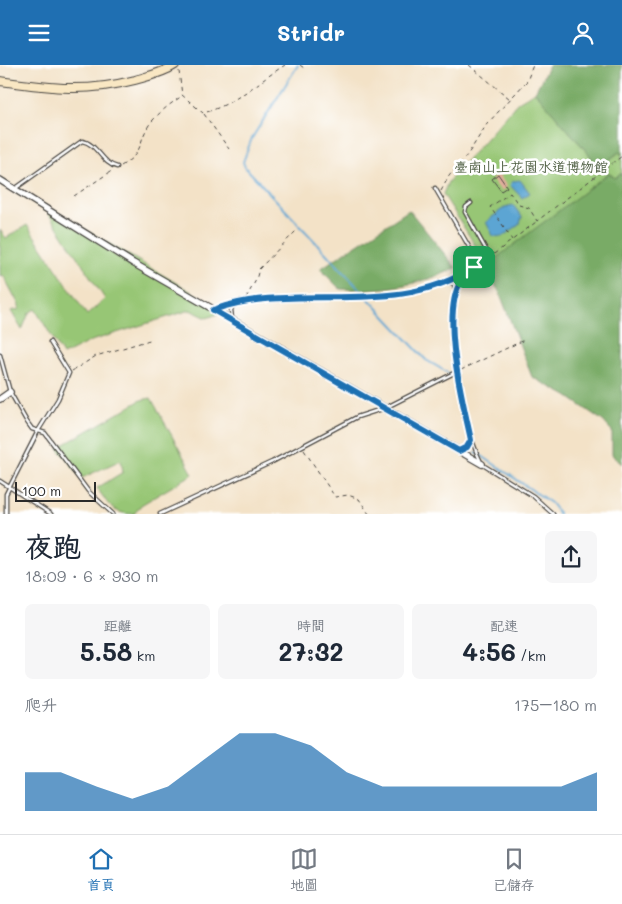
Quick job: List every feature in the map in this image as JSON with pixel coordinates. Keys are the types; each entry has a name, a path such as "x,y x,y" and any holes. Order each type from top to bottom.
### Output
{"main road":[{"path":"0,81 65,90 87,89 144,78 177,65"}],"street":[{"path":"0,180 213,310 482,464"},
{"path":"0,399 10,393"}],"lane":[{"path":"14,189 82,141 87,142 110,165 117,167"},
{"path":"435,188 479,264"},
{"path":"213,310 245,301 392,295 419,290 456,278 488,259 489,255 466,212 466,207 472,203"},
{"path":"474,267 461,281 456,293 452,325 458,371 471,440 482,464 534,496 553,514"},
{"path":"447,281 454,284 456,293"},
{"path":"232,320 231,310 235,303"},
{"path":"6,514 6,494 9,487 38,431 58,399 69,373 50,342"},
{"path":"0,355 10,393 17,408 32,429 45,433 88,491 113,514"},
{"path":"160,514 298,449 358,417 384,408 458,371"},
{"path":"459,451 467,447 471,440"},
{"path":"0,481 52,514"}],"path":[{"path":"177,65 182,95 204,113 229,149"},
{"path":"204,113 228,105 259,81 285,65"},
{"path":"300,65 304,68"},
{"path":"469,65 510,99"},
{"path":"440,194 449,176 468,154 480,132 527,81 533,65"},
{"path":"74,197 139,153 150,125 162,111 182,95"},
{"path":"489,255 513,241 622,156"},
{"path":"500,221 490,207 510,193 519,205 529,208 537,221"},
{"path":"502,224 513,241"},
{"path":"245,301 247,293 256,280 259,269 297,230"},
{"path":"69,373 96,356 153,339"},
{"path":"458,371 524,340"},
{"path":"298,449 304,450 335,497 348,495 359,499 369,514"}],"green space":[{"path":"549,65 622,65 622,155 619,152 600,167 535,92"},
{"name":"臺南山上花園水道博物館","path":"535,92 600,167 622,150 622,173 615,178 609,173 488,266 443,194 448,182 518,102"},
{"path":"609,173 615,178 622,173 622,464 612,455 612,431 603,421 567,396 532,377 499,291 483,268"},
{"path":"52,210 219,308 218,314 207,318 190,310 91,341 63,355 35,309 29,313 22,330 11,311 19,309 19,305 3,275 0,276 0,230 6,238 27,225 87,315 105,299 48,213"},
{"path":"409,210 456,268 414,283 370,289 340,289 320,269"},
{"path":"151,398 193,474 141,505 134,514 127,514 112,507 97,488 123,472 121,460 82,478 58,448 141,400"}],"water":[{"path":"520,180 530,193 522,198 510,185 513,181"},
{"path":"513,205 522,217 520,224 502,237 493,236 486,222 505,207"}],"building":[{"path":"498,174 507,187 501,191 492,179"}],"waterway":[{"path":"298,65 252,138 243,162 245,167 426,360 457,378"},
{"path":"467,426 471,441"},
{"path":"476,452 551,503 559,514"}],"route":[{"path":"474,267 461,281 456,293 452,325 464,411 471,440 471,443 465,449 459,451 258,334 213,310 241,301 392,295 419,290 456,278 474,267"}]}
